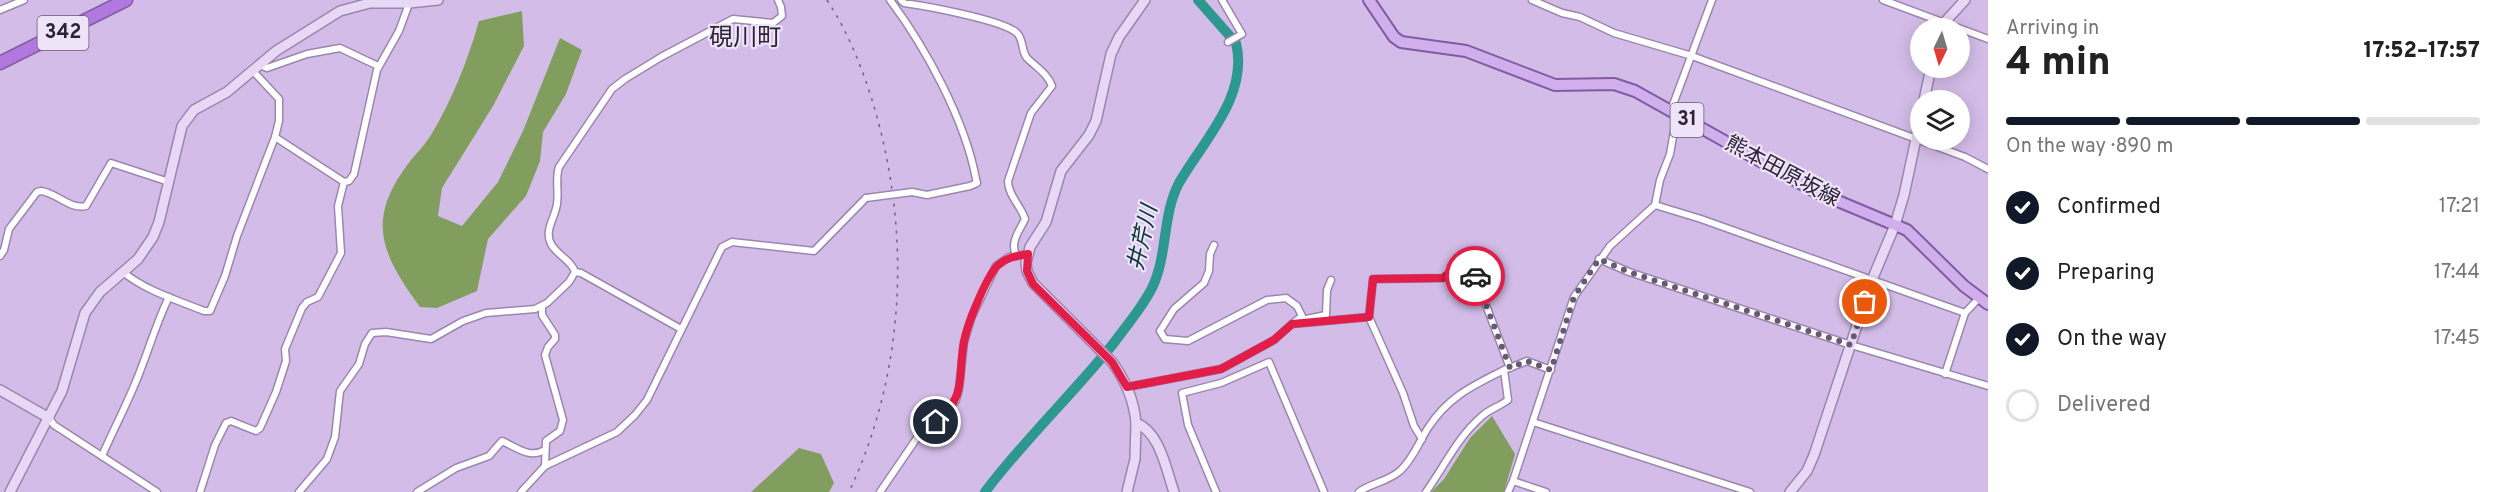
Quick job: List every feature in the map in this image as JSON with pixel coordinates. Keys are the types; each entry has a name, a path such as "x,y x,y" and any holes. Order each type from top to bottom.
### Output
{"highway":[{"name":"342","path":"0,63 126,0"}],"main road":[{"name":"熊本田原坂線","path":"1370,0 1394,38 1401,42 1466,51 1556,85 1614,84 1635,91 1814,191 1895,225 1916,237 1964,286 1984,301"}],"street":[{"path":"0,10 24,0"},
{"path":"10,492 62,391 85,314 100,292 138,259 153,237 182,126 188,117 206,103 227,92 276,51 340,11 370,3 438,0"},
{"path":"299,492 327,459 335,437 340,391 355,372 368,336 372,333 386,332 431,339 463,321 486,313 542,306 569,282 575,272 574,267 555,250 549,239 550,225 557,200 558,167 612,89 661,57 733,19 772,23 782,16 777,0"},
{"path":"521,492 546,466 618,432 635,415 646,400 704,281 726,244 732,242 814,251 866,198 912,192 927,195 976,183 967,138 917,40 890,0"},
{"path":"901,0 904,3 932,7 1010,28 1021,38 1025,56 1050,80 1052,86 1031,113 1008,181 1010,192 1022,211 1024,219 1015,238 1013,248 1016,256"},
{"path":"1128,492 1135,459 1136,423 1135,407 1127,387 1112,362 1033,284 1027,271 1028,254 1046,222 1061,171 1089,135 1100,109 1111,54 1119,37 1145,0"},
{"path":"1222,0 1242,34 1228,42"},
{"path":"1532,0 1563,13 1580,17 1614,33 1692,56 1910,137"},
{"path":"1509,492 1574,297 1610,246 1655,206 1660,180 1670,154 1674,112 1712,0"},
{"path":"1883,0 1925,18"},
{"path":"1950,18 1965,0"},
{"path":"275,137 344,182 350,181 354,174 378,66 399,31 410,2"},
{"path":"1970,34 1988,39"},
{"path":"256,68 267,68 316,51 340,48 378,66"},
{"path":"123,272 132,279 169,297 204,311 212,309 279,121 279,99 256,68"},
{"path":"1790,492 1807,471 1814,456 1872,280 1895,225 1904,195 1913,150"},
{"path":"1946,150 1988,169"},
{"path":"0,256 4,250 9,229 37,192 47,191 69,204 86,206 111,164 169,182"},
{"path":"200,492 215,445 226,423 231,421 256,431 260,428 286,363 285,349 302,308 307,302 318,297 341,253 338,206 344,182"},
{"path":"1655,206 1701,219 1965,313"},
{"path":"1127,387 1221,369 1274,340 1302,316 1297,306 1286,298 1267,300 1188,341 1165,339 1160,331 1174,309 1204,283 1209,272 1214,245"},
{"path":"880,492 921,432 949,411 956,400 964,342 972,316 996,266 1009,257 1028,254"},
{"path":"1599,259 1629,272 1851,345 1988,386"},
{"path":"1422,439 1414,426 1403,393 1369,317 1373,279 1443,278 1464,262 1471,266 1507,369 1508,400 1489,410 1458,441 1445,466 1426,492"},
{"path":"575,272 581,273 681,329"},
{"path":"1292,324 1306,317 1326,315 1327,290 1331,280"},
{"path":"102,456 142,368 169,297"},
{"path":"1945,374 1965,313 1984,301"},
{"path":"542,306 542,315 555,335 546,355 563,420 560,431 546,441 546,466"},
{"path":"1292,324 1369,317"},
{"path":"1359,492 1381,483 1399,471 1411,458 1443,407 1463,390 1527,361 1551,370"},
{"path":"1216,492 1188,425 1182,393 1221,383 1269,362 1324,492"},
{"path":"0,390 49,418 54,425 157,492"},
{"path":"1533,422 1750,492"},
{"path":"1136,423 1147,427 1153,437 1173,492"},
{"path":"417,492 456,468 489,456 502,441 518,451 540,453 545,450"},
{"path":"1513,481 1546,492"}],"green space":[{"path":"522,11 524,46 493,106 442,188 438,216 462,226 498,182 523,131 560,38 582,50 566,94 543,132 540,161 526,196 488,239 477,291 437,308 420,307 398,274 384,242 385,208 391,190 439,122 465,65 479,21"},
{"path":"1492,416 1515,454 1504,492 1431,492 1444,479 1470,438"},
{"path":"799,448 821,454 834,483 829,492 751,492"}],"waterway":[{"name":"井芹川","path":"985,492 1113,344 1139,310 1152,288 1161,262 1174,195 1179,183 1221,117 1236,81 1238,63 1236,43 1198,0"}],"railway":[{"path":"827,0 843,27 856,57 877,117 888,164 895,211 898,259 891,355 881,401 867,447 849,492"}],"way so far":[{"path":"1475,276 1510,368 1527,361 1551,370 1574,297 1599,259 1629,272 1851,345 1865,302"}],"district":[{"name":"硯川町","path":"745,39"}],"route":[{"path":"936,422 949,411 956,400 964,342 972,316 996,266 1009,257 1028,254 1027,271 1033,284 1112,362 1127,387 1221,369 1274,340 1292,324 1369,317 1373,279 1443,278 1464,262 1471,266 1475,276"}]}
